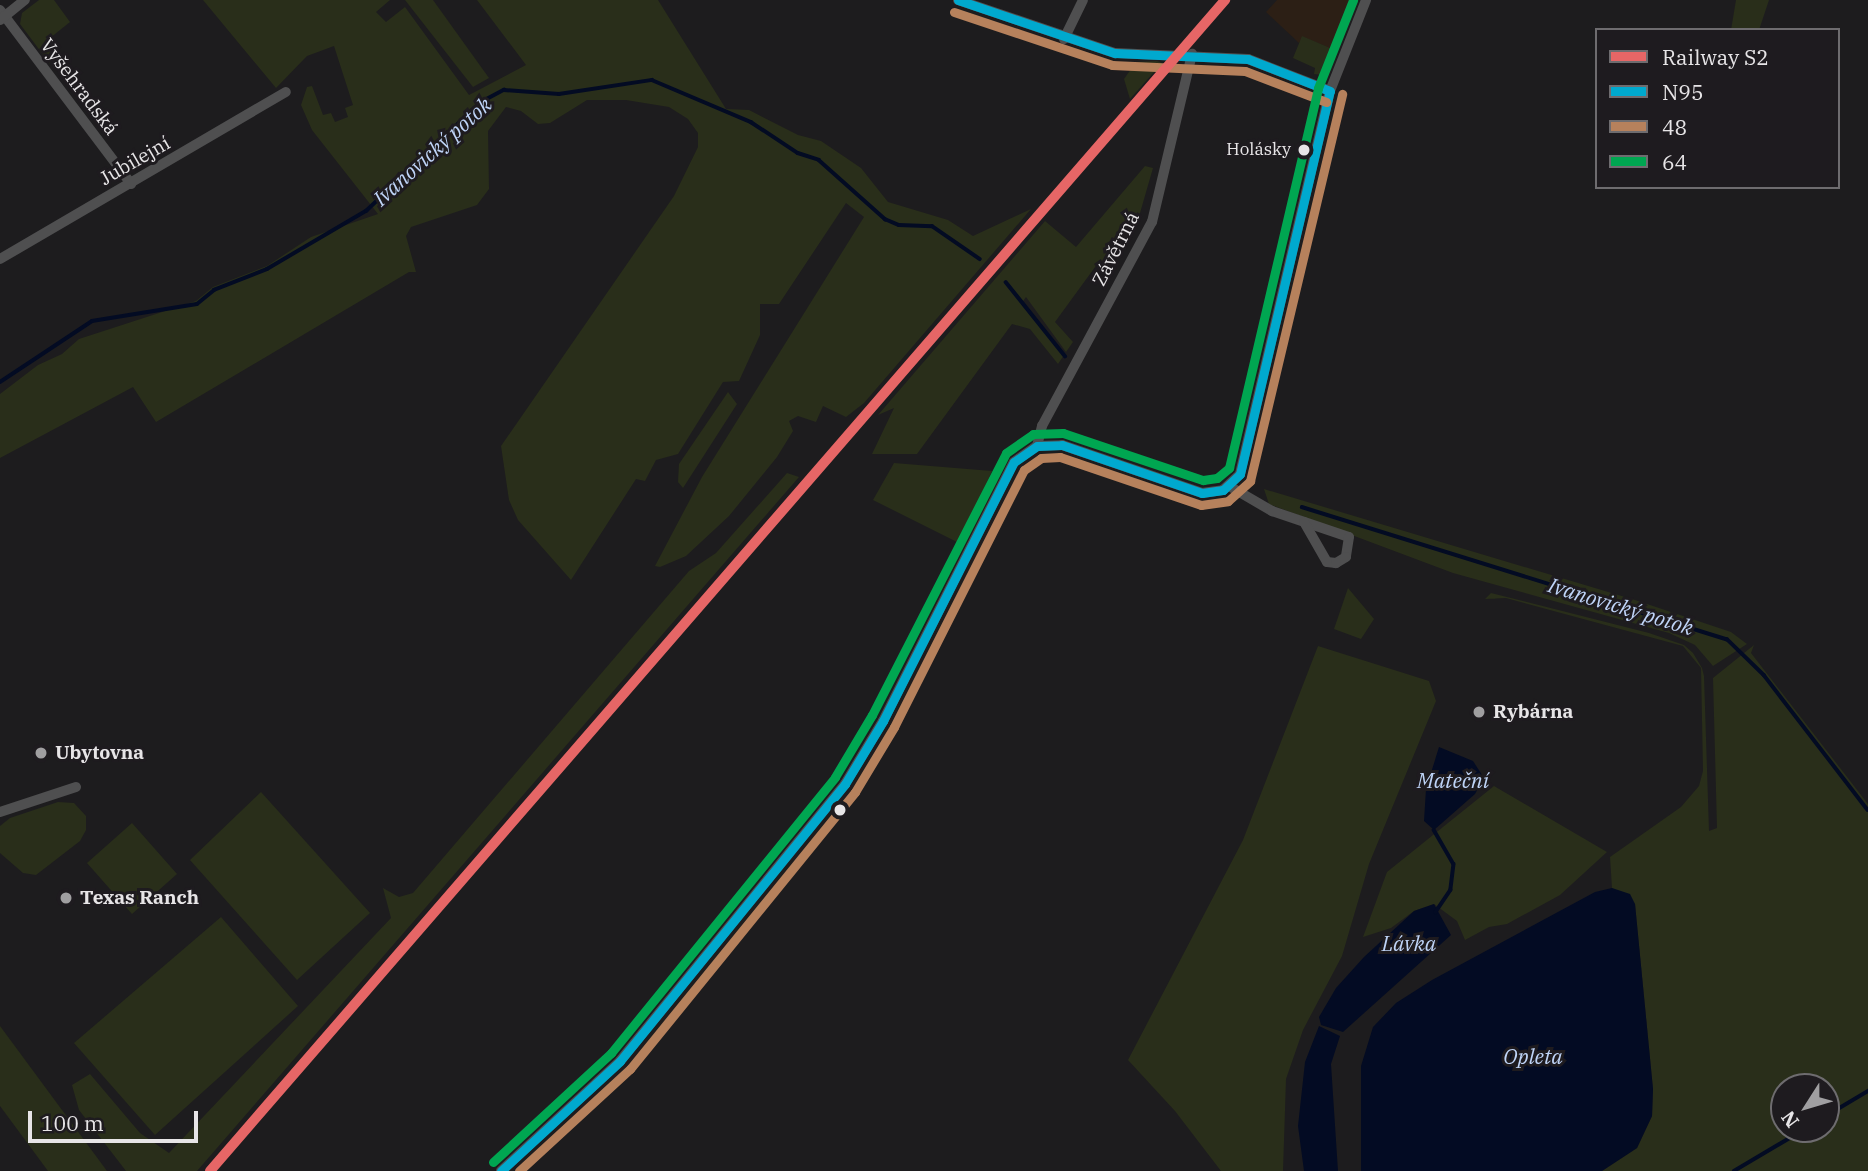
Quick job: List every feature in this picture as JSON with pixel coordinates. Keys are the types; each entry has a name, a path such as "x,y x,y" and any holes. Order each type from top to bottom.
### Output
{"street":[{"path":"2,15 25,0"},
{"path":"958,0 1064,39 1115,53 1192,54 1248,59 1330,91"},
{"path":"1064,39 1083,0"},
{"path":"501,1171 620,1061 845,783 883,721 1009,468 1037,446 1067,446 1202,494 1229,486 1245,459 1330,91 1366,0"},
{"name":"Vyšehradská","path":"2,15 131,184"},
{"name":"Závětrná","path":"1037,446 1042,426 1152,222 1192,54"},
{"name":"Jubilejní","path":"0,259 286,92"},
{"path":"1229,486 1250,500 1349,537 1346,557 1336,564 1327,562 1304,522"},
{"path":"0,812 76,787"}],"shaded area":[{"path":"1277,0 1355,0 1337,35 1341,37 1335,50 1303,37 1299,43 1266,12"}],"green space":[{"path":"39,0 54,0 70,22 45,42 57,58 50,64 20,24 22,13"},
{"path":"203,0 390,0 376,12 386,22 405,7 469,95 526,65 477,0 658,0 726,109 749,110 798,135 821,141 861,168 888,202 948,220 973,236 1031,209 864,403 846,417 823,406 816,422 798,416 789,421 793,431 777,457 729,516 686,556 660,567 655,566 702,477 864,217 846,203 779,304 760,304 760,335 739,381 723,382 678,454 656,460 645,481 636,479 571,580 518,520 509,500 501,446 674,196 698,147 698,133 688,119 669,107 626,100 587,100 550,123 538,124 521,111 506,107 488,131 489,189 477,205 411,227 406,236 416,272 409,272 156,422 133,387 0,458 0,394 38,365 62,354 79,339 196,301 213,287 267,266 311,237 378,214 312,130 301,105 307,87 312,86 323,115 331,113 335,122 348,117 345,108 353,105 334,46 307,56 276,88"},
{"path":"405,0 433,0 489,78 473,87"},
{"path":"1736,0 1769,0 1760,28 1731,28"},
{"path":"1302,36 1335,50 1322,75 1314,74 1315,68 1293,58"},
{"path":"1136,62 1162,63 1130,99 1124,79"},
{"path":"1145,166 1153,168 1138,220 1112,271 1098,263 1055,322 1073,342 1066,352 1026,297 1021,304 1064,355 1058,364 1030,329 1012,324 917,454 872,454 894,408 878,415 1045,221 1076,247"},
{"path":"728,392 737,404 683,488 678,482 679,464"},
{"path":"894,463 992,471 959,543 873,500"},
{"path":"787,473 799,477 197,1171 126,1171 79,1110 72,1085 90,1074 140,1133 169,1153 391,918 383,888 399,897 413,893 689,571 716,553"},
{"path":"1264,489 1635,600 1731,632 1747,644 1713,666 1695,645 1669,633 1453,573 1269,504"},
{"path":"1348,588 1374,619 1361,639 1334,629"},
{"path":"1491,593 1649,633 1684,645 1693,653 1702,668 1704,676 1709,831 1717,828 1713,678 1754,645 1751,653 1868,804 1868,1171 1602,1171 1637,1148 1652,1116 1653,1089 1635,904 1612,888 1610,857 1681,807 1699,786 1703,771 1701,668 1683,646 1506,598 1485,599"},
{"path":"1318,646 1429,681 1436,701 1369,864 1342,956 1303,1030 1286,1079 1283,1171 1221,1171 1175,1111 1128,1060 1243,840"},
{"path":"1494,786 1607,852 1560,895 1507,924 1489,927 1465,940 1457,921 1434,904 1414,911 1391,928 1363,937 1387,872"},
{"path":"261,792 370,913 297,980 190,860"},
{"path":"58,802 74,803 86,816 86,830 80,841 36,875 23,873 0,853 0,826 10,818"},
{"path":"132,823 177,874 132,914 87,863"},
{"path":"221,917 298,1006 155,1135 74,1043"},
{"path":"0,1026 107,1171 48,1171 0,1106"}],"water":[{"name":"Mateční","path":"1439,747 1473,761 1484,778 1475,794 1434,830 1424,821 1426,789"},
{"name":"Opleta","path":"1612,888 1630,894 1635,904 1653,1089 1652,1116 1637,1148 1602,1171 1361,1171 1361,1066 1373,1027 1396,1003 1432,980 1595,892"},
{"name":"Lávka","path":"1434,904 1451,935 1343,1032 1321,1025 1319,1017 1336,988 1364,957 1414,911"},
{"path":"1319,1026 1340,1036 1331,1064 1338,1171 1304,1171 1298,1126 1305,1062"}],"waterway":[{"name":"Ivanovický potok","path":"0,382 92,321 197,304 214,290 267,269 366,211 481,102 504,90 559,94 652,80 751,122 798,153 819,160 885,219 899,225 932,226 980,259"},
{"name":"Ivanovický potok","path":"1006,282 1065,356"},
{"name":"Ivanovický potok","path":"1302,507 1727,639 1764,675 1868,810"},
{"path":"1434,830 1454,864 1451,890 1436,912"},
{"path":"1840,1108 1868,1091"},
{"path":"1734,1171 1781,1143"}],"rail line":[{"name":"S2","path":"210,1171 1225,0"}],"transit line":[{"name":"N95","path":"958,0 1115,53 1248,59 1330,91"},
{"name":"64","path":"493,1162 611,1053 835,777 872,715 1006,453 1033,434 1063,433 1203,480 1217,478 1229,468 1318,88 1353,0"},
{"name":"48","path":"954,12 1112,65 1245,71 1326,102"},
{"name":"N95","path":"501,1171 620,1061 845,784 883,721 1014,462 1037,446 1062,445 1202,493 1223,490 1240,474 1330,91"},
{"name":"48","path":"519,1171 630,1069 855,792 894,727 1024,470 1041,458 1060,457 1201,505 1228,501 1250,481 1342,94"}],"place":[{"name":"Holásky","path":"1304,150"},
{"name":"Rybárna","path":"1479,712"},
{"name":"Ubytovna","path":"41,753"},
{"name":"Texas Ranch","path":"66,898"}]}
